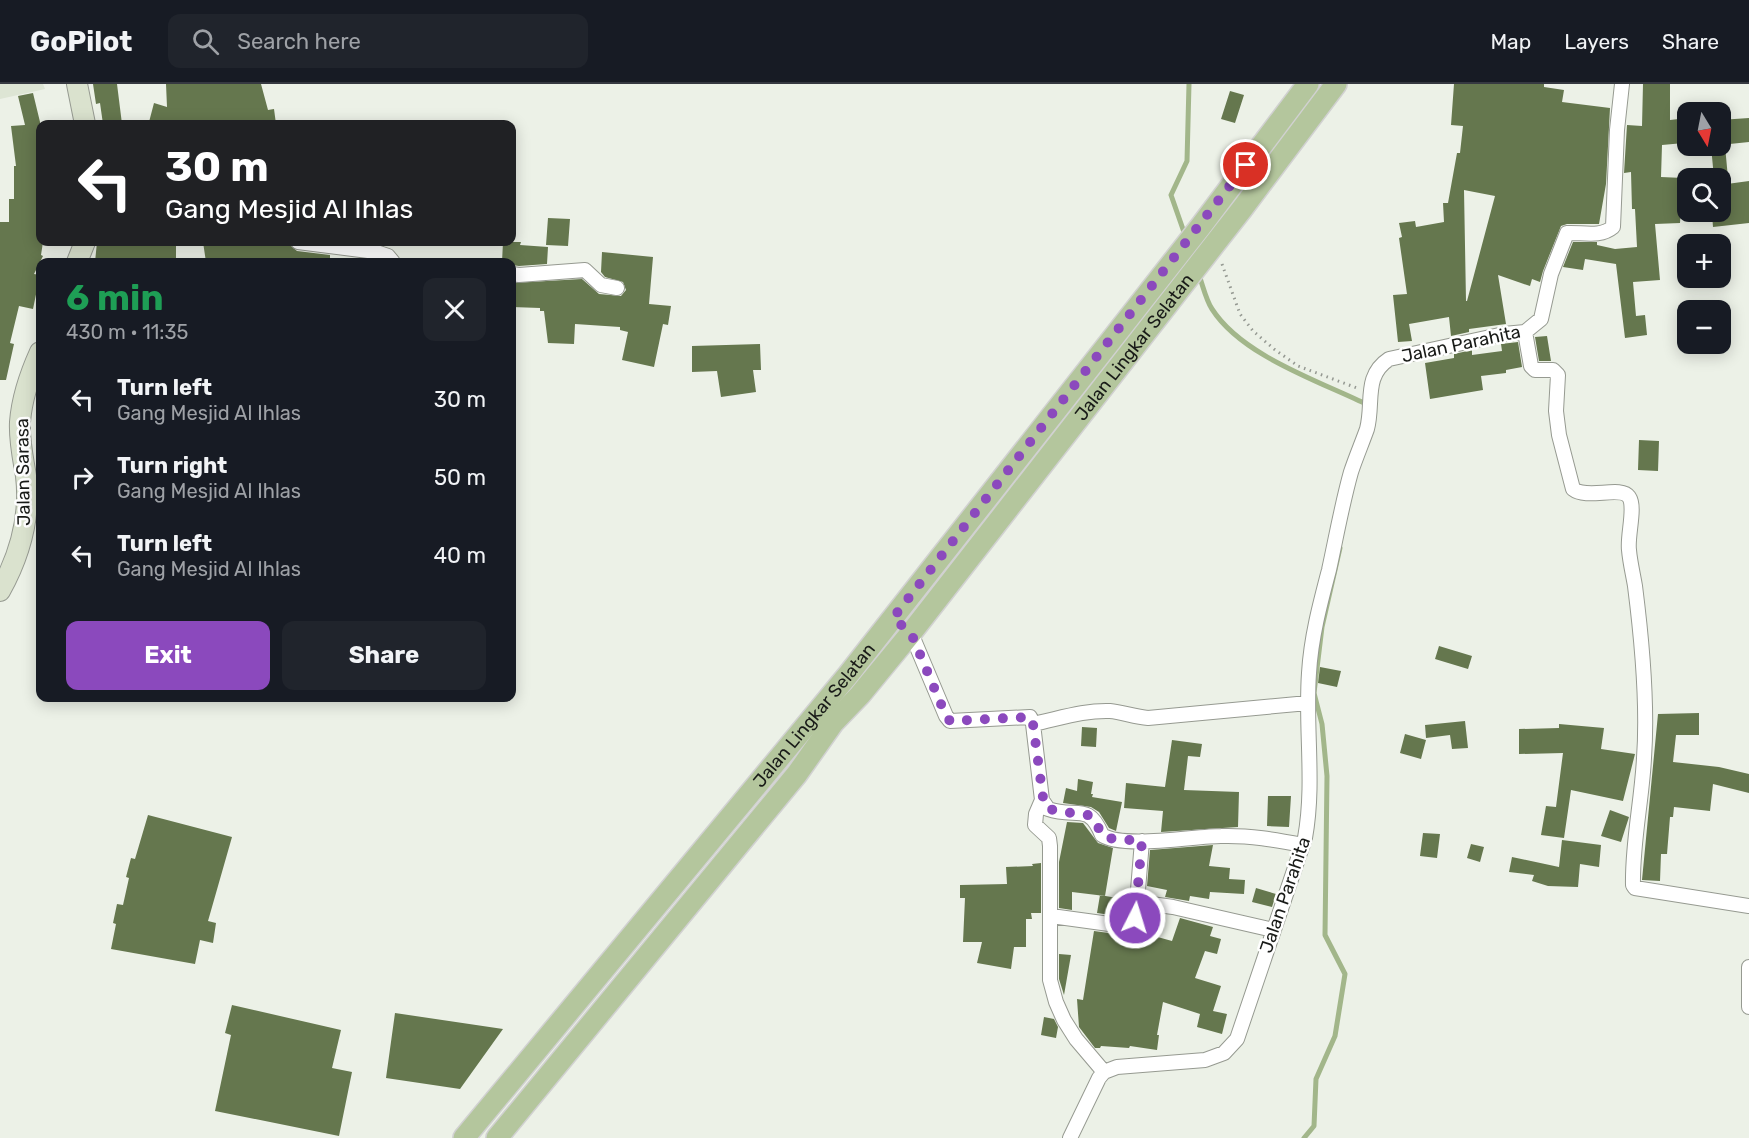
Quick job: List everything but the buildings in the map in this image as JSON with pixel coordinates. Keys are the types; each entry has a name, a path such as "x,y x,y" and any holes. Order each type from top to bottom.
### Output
{"main road":[{"name":"Jalan Lingkar Selatan","path":"464,1138 712,841 893,618 1201,226 1308,84"},
{"name":"Jalan Lingkar Selatan","path":"497,1138 797,774 833,723 860,695 911,633 1216,242 1336,84"},
{"path":"893,618 911,633"}],"street":[{"path":"77,84 84,120"},
{"name":"Jalan Parahita","path":"1104,1072 1117,1067 1183,1064 1205,1060 1224,1053 1237,1039 1303,845 1310,813 1308,674 1315,628 1351,473 1366,429 1373,376 1389,359 1504,334 1525,333 1541,319 1551,274 1568,233 1593,234 1608,231 1613,227 1617,130 1622,84"},
{"path":"329,246 375,252 390,258"},
{"path":"516,275 585,270 601,285 617,288"},
{"path":"1525,333 1532,366 1535,370 1553,370 1557,375 1556,411 1559,435 1573,489 1577,493 1587,494 1626,493 1632,508 1628,538 1640,637 1645,757 1633,885 1635,888 1749,906"},
{"name":"Jalan Sarasa","path":"0,591 21,546 26,526 26,478 20,443 20,421 27,381 36,361"},
{"path":"911,633 950,721 1030,717 1033,724 1042,800 1044,805 1054,811 1093,817 1102,835 1107,838 1142,841 1236,836 1303,845"},
{"path":"1033,724 1091,712 1113,711 1148,718 1308,703"},
{"path":"1042,800 1036,814 1035,825 1049,838 1050,980 1056,1002 1076,1039 1104,1072 1070,1138"},
{"path":"1051,916 1130,925 1135,918 1142,841"},
{"path":"1137,902 1173,907 1273,930"},
{"path":"1749,967 1749,1007"}],"path":[{"path":"1216,242 1225,276 1240,314 1253,331 1298,366 1370,398"}],"shaded area":[{"path":"0,84 43,84 45,89 0,99"}],"waterway":[{"path":"1185,235 1171,195 1187,161 1189,84"},
{"path":"1199,275 1212,309 1225,326 1242,340 1283,366 1368,405"},
{"path":"1304,1138 1314,1126 1316,1079 1335,1036 1345,974 1325,935 1327,776 1322,724 1314,693 1322,627 1340,548"}],"route":[{"path":"1135,918 1142,841 1107,838 1102,835 1093,817 1048,809 1042,800 1033,724 1030,717 950,721 911,633 893,618 1201,226 1246,165"}]}
